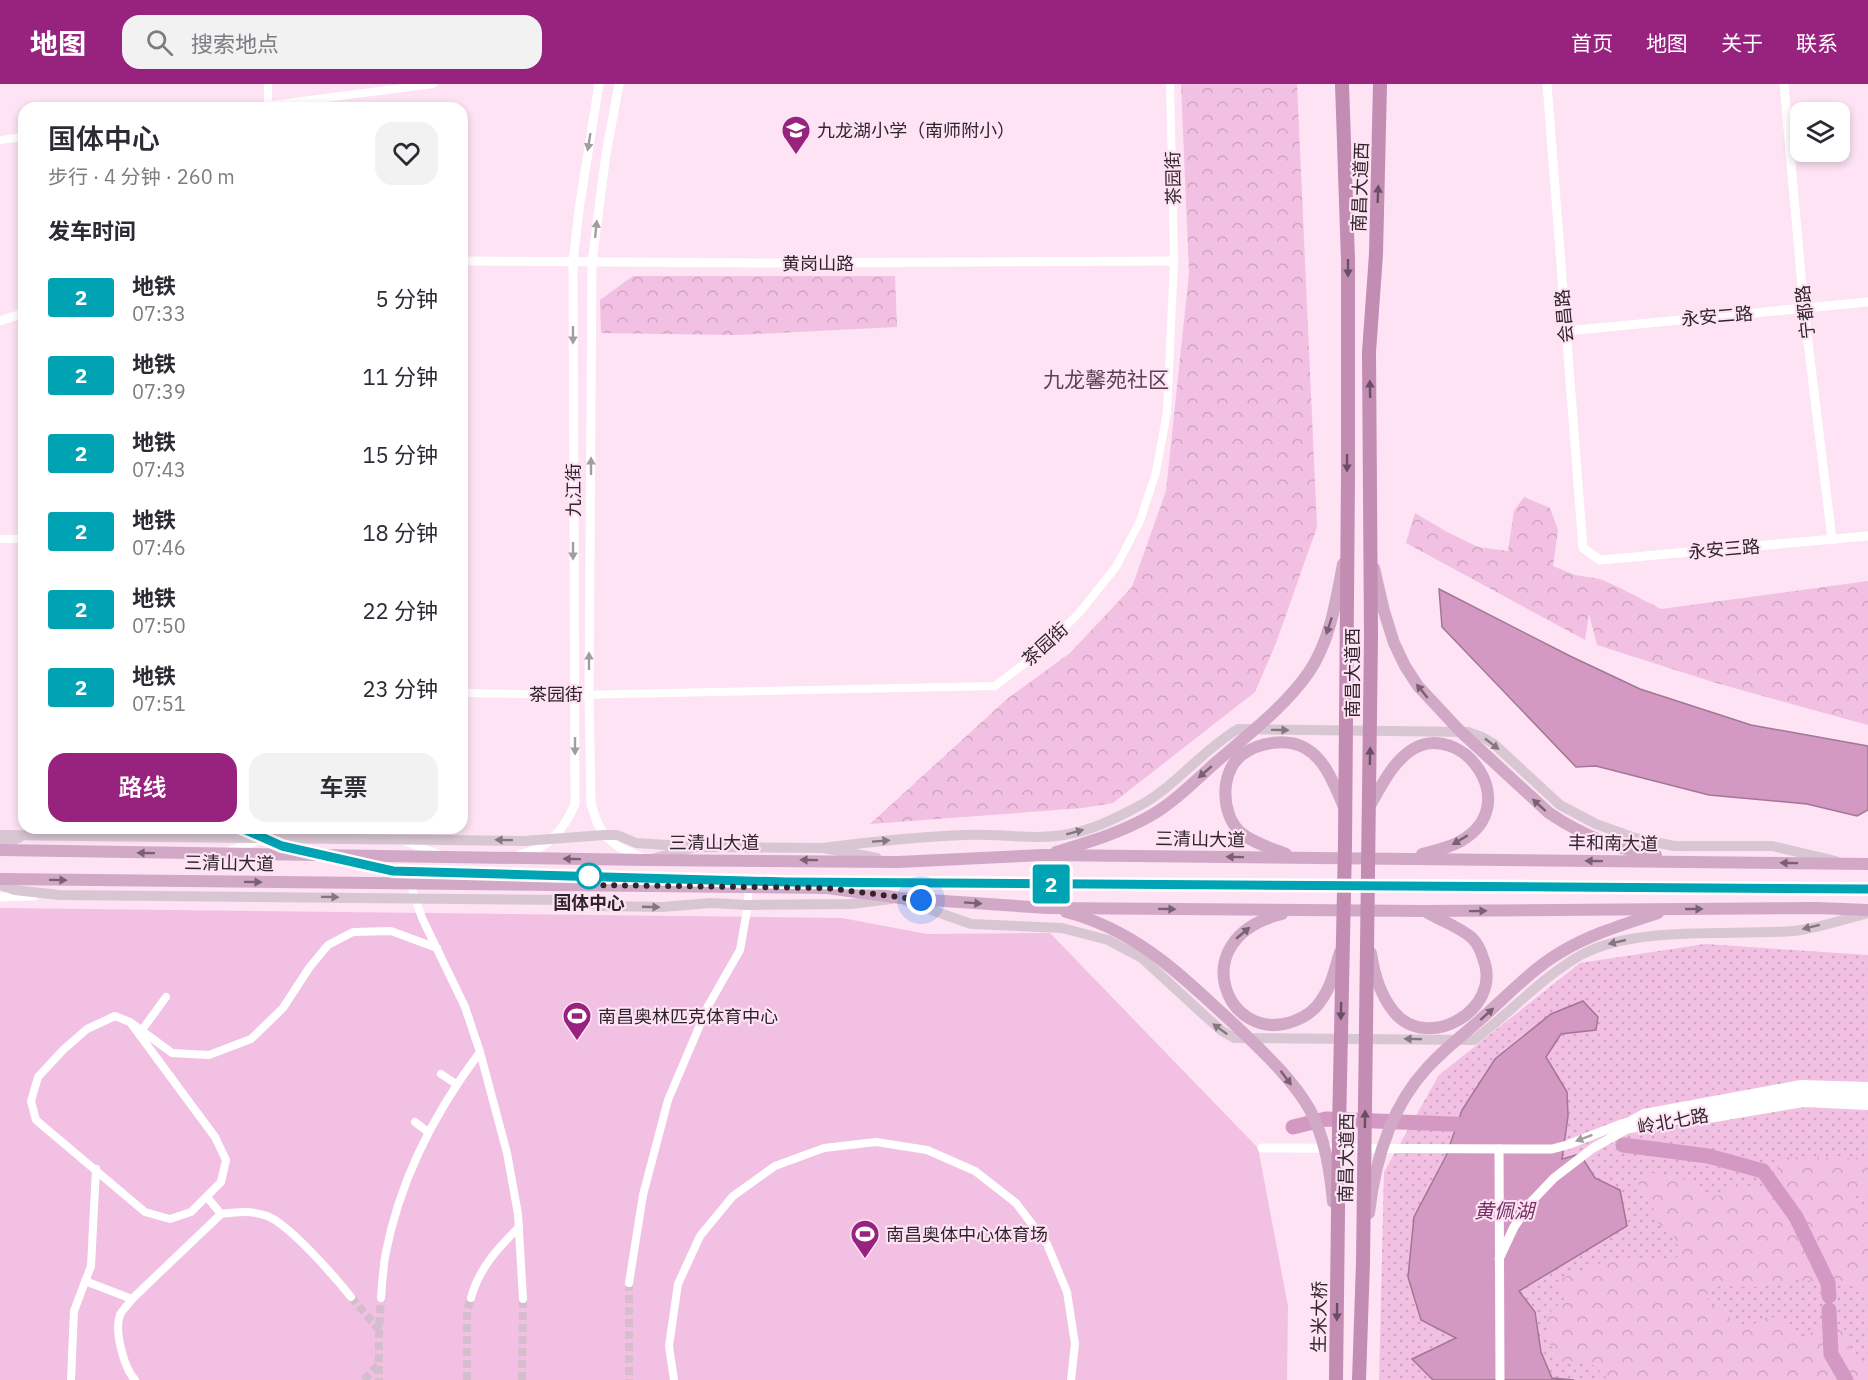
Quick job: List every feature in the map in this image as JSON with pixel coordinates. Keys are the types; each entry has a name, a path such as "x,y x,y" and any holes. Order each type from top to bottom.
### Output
{"highway":[{"name":"南昌大道西","path":"1338,1254 1338,1128 1343,939 1348,260 1342,84"},
{"name":"南昌大道西","path":"1363,1262 1369,807 1369,352 1376,254 1380,84"},
{"name":"生米大桥","path":"1336,1380 1338,1254"},
{"path":"1359,1380 1363,1262"}],"main road":[{"path":"1044,855 1113,835 1152,815 1265,719 1309,672 1323,644 1334,611 1346,548"},
{"path":"1370,550 1384,612 1405,666 1433,704 1549,813 1595,840 1646,854 1711,862"},
{"path":"306,834 397,839 524,841 617,835 636,843 696,847 823,848 966,835 1045,837 1070,834 1099,825 1140,806 1166,787 1220,740 1238,729 1468,732 1482,736 1494,744 1560,805 1596,824 1635,838 1674,846 1772,846 1849,864"},
{"path":"1295,857 1261,844 1241,832 1230,818 1224,801 1227,783 1233,766 1242,754 1259,746 1276,742 1292,743 1305,748 1319,759 1329,774 1344,809"},
{"path":"1369,807 1398,762 1413,749 1425,744 1459,749 1480,770 1486,783 1488,797 1481,823 1461,841 1409,858"},
{"path":"0,835 30,834"},
{"path":"0,844 30,834"},
{"path":"647,860 696,847"},
{"path":"823,848 898,862"},
{"name":"三清山大道","path":"0,850 219,855 898,862 1044,855 1357,858"},
{"name":"丰和南大道","path":"1357,858 1868,864"},
{"name":"三清山大道","path":"0,879 827,888 900,898 1047,908 1424,911"},
{"path":"0,885 15,890 59,895 572,900 602,906 662,908 711,903 851,904 900,898 971,924 1062,928 1108,939 1142,958 1204,1016 1234,1038 1474,1040 1553,973 1582,954 1616,941 1666,935 1795,931 1868,911"},
{"path":"1047,908 1081,916 1108,926 1151,951 1185,978 1277,1066 1310,1109 1324,1145 1331,1180 1338,1254"},
{"path":"1424,911 1671,909 1868,911"},
{"path":"1363,1262 1371,1194 1379,1155 1392,1119 1406,1095 1428,1067 1523,981 1560,952 1600,933 1671,909"},
{"path":"1301,910 1265,918 1239,935 1231,944 1223,970 1230,1000 1256,1022 1270,1026 1283,1025 1311,1012 1322,999 1332,980 1343,939"},
{"path":"1367,932 1374,972 1385,998 1396,1014 1413,1025 1428,1028 1444,1027 1458,1021 1479,1002 1487,981 1486,965 1473,939 1424,911"}],"street":[{"path":"268,84 268,102"},
{"path":"304,102 433,84"},
{"name":"九江街","path":"506,857 534,851 546,845 566,825 575,804 573,261 581,192 599,84"},
{"name":"九江街","path":"604,835 591,804 589,695 592,262 606,154 619,84"},
{"name":"茶园街","path":"468,693 589,695 995,686 1041,651 1079,613 1116,567 1140,521 1156,472 1167,412 1174,261 1170,84"},
{"name":"会昌路","path":"1547,84 1583,548"},
{"name":"宁都路","path":"1784,84 1804,309 1832,540"},
{"path":"0,140 18,138"},
{"name":"黄岗山路","path":"468,261 782,263 1174,261"},
{"name":"永安二路","path":"1566,331 1868,302"},
{"path":"0,321 18,315"},
{"name":"永安三路","path":"1583,548 1600,560 1868,537"},
{"path":"0,539 18,539"},
{"path":"219,855 266,834"},
{"path":"604,835 619,847 647,860"},
{"path":"397,839 445,856"},
{"path":"410,883 422,918 465,1007 480,1052 507,1153 519,1227 523,1299"},
{"path":"629,1283 643,1195 668,1100 708,1006 740,950 748,905 748,887"},
{"path":"0,897 59,895"},
{"path":"130,1022 215,1137 226,1160 221,1182 207,1197 191,1212 170,1219 145,1212 36,1120 31,1101 38,1077 63,1050 87,1029 115,1016 130,1022 172,1053 209,1054 251,1040 283,1008 328,945 353,932 391,931 437,948"},
{"path":"142,1030 166,997"},
{"path":"381,1298 385,1258 399,1200 428,1131 456,1084 480,1052"},
{"path":"441,1074 456,1084"},
{"path":"1262,1148 1552,1149 1624,1123 1644,1113 1801,1084 1868,1086"},
{"path":"1624,1123 1800,1091 1868,1093"},
{"name":"岭北七路","path":"1499,1258 1514,1227 1532,1201 1564,1169 1593,1148 1627,1129 1802,1098 1868,1100"},
{"path":"1619,1134 1803,1103 1868,1106"},
{"path":"414,1122 428,1131"},
{"path":"674,1380 669,1346 678,1284 700,1236 733,1196 785,1162 824,1148 876,1142 927,1150 975,1171 1016,1203 1047,1244 1068,1292 1075,1344 1071,1380"},
{"name":"岭北七路","path":"1499,1149 1500,1380"},
{"path":"71,1380 74,1311 91,1266 96,1169"},
{"path":"207,1197 220,1214"},
{"path":"135,1380 126,1367 120,1340 120,1316 132,1299 220,1214 244,1211 268,1216 282,1224 334,1276 351,1297"},
{"path":"471,1298 476,1281 494,1252 519,1227"},
{"path":"85,1281 132,1299"}],"green space":[{"path":"1181,84 1297,84 1317,527 1276,643 1255,692 1113,803 1083,808 870,824 1007,699 1070,653 1132,587 1166,491 1189,273"},
{"path":"633,276 895,276 897,327 735,335 601,333 600,300"},
{"path":"1524,497 1550,508 1558,530 1553,566 1575,575 1600,579 1661,609 1868,581 1868,725 1716,683 1597,645 1589,614 1585,640 1406,543 1415,513 1478,547 1508,551 1514,511"},
{"name":"南昌奥林匹克体育中心","path":"0,908 842,918 927,934 1050,933 1258,1148 1288,1306 1287,1380 0,1380"},
{"path":"1705,944 1868,955 1868,1380 1379,1380 1384,1172 1439,1075 1580,963"},
{"path":"1784,1157 1868,1158 1868,1195 1846,1196 1868,1217 1868,1296 1846,1283 1797,1280 1760,1287 1709,1286 1707,1303 1725,1311 1736,1325 1752,1325 1765,1318 1779,1317 1787,1322 1793,1334 1806,1337 1816,1328 1844,1329 1850,1352 1864,1362 1868,1379 1608,1380 1595,1366 1578,1359 1566,1364 1556,1355 1548,1335 1547,1321 1553,1308 1563,1302 1566,1291 1555,1283 1577,1270 1588,1274 1594,1266 1607,1260 1636,1257 1666,1262 1679,1256 1678,1246 1672,1233 1657,1222 1653,1210 1653,1198 1637,1183 1645,1172 1682,1178 1698,1191 1718,1196 1742,1182 1752,1188 1766,1191"}],"water":[{"path":"1439,589 1640,689 1751,725 1868,746 1868,810 1857,816 1807,804 1709,795 1596,766 1576,767 1442,627"},
{"name":"黄佩湖","path":"1583,1001 1598,1017 1596,1030 1561,1034 1546,1057 1567,1092 1568,1116 1562,1159 1580,1154 1595,1178 1620,1190 1627,1226 1519,1291 1535,1312 1541,1352 1552,1378 1574,1380 1433,1380 1412,1359 1456,1338 1421,1320 1408,1277 1414,1217 1446,1156 1462,1110 1495,1059 1551,1014"}],"waterway":[{"path":"1293,1127 1326,1119 1476,1125"},
{"path":"1623,1145 1708,1156 1763,1171 1796,1217 1828,1283 1829,1296"},
{"path":"1829,1310 1831,1354 1846,1380"}],"tunnel":[{"path":"629,1283 629,1380"},
{"path":"351,1297 379,1330 381,1298"},
{"path":"467,1380 467,1311 471,1298"},
{"path":"522,1380 523,1299"},
{"path":"379,1330 379,1364"},
{"path":"364,1380 379,1364 379,1380"}],"metro line":[{"name":"2","path":"255,834 282,846 393,871 786,882 1868,889"}],"place":[{"name":"九龙湖小学（南师附小）","path":"796,156"},
{"name":"国体中心","path":"589,876"},
{"name":"南昌奥林匹克体育中心","path":"577,1042"},
{"name":"南昌奥体中心体育场","path":"865,1260"}],"district":[{"name":"九龙馨苑社区","path":"1106,379"}],"route":[{"path":"589,876 591,885 827,888 921,900"}]}
